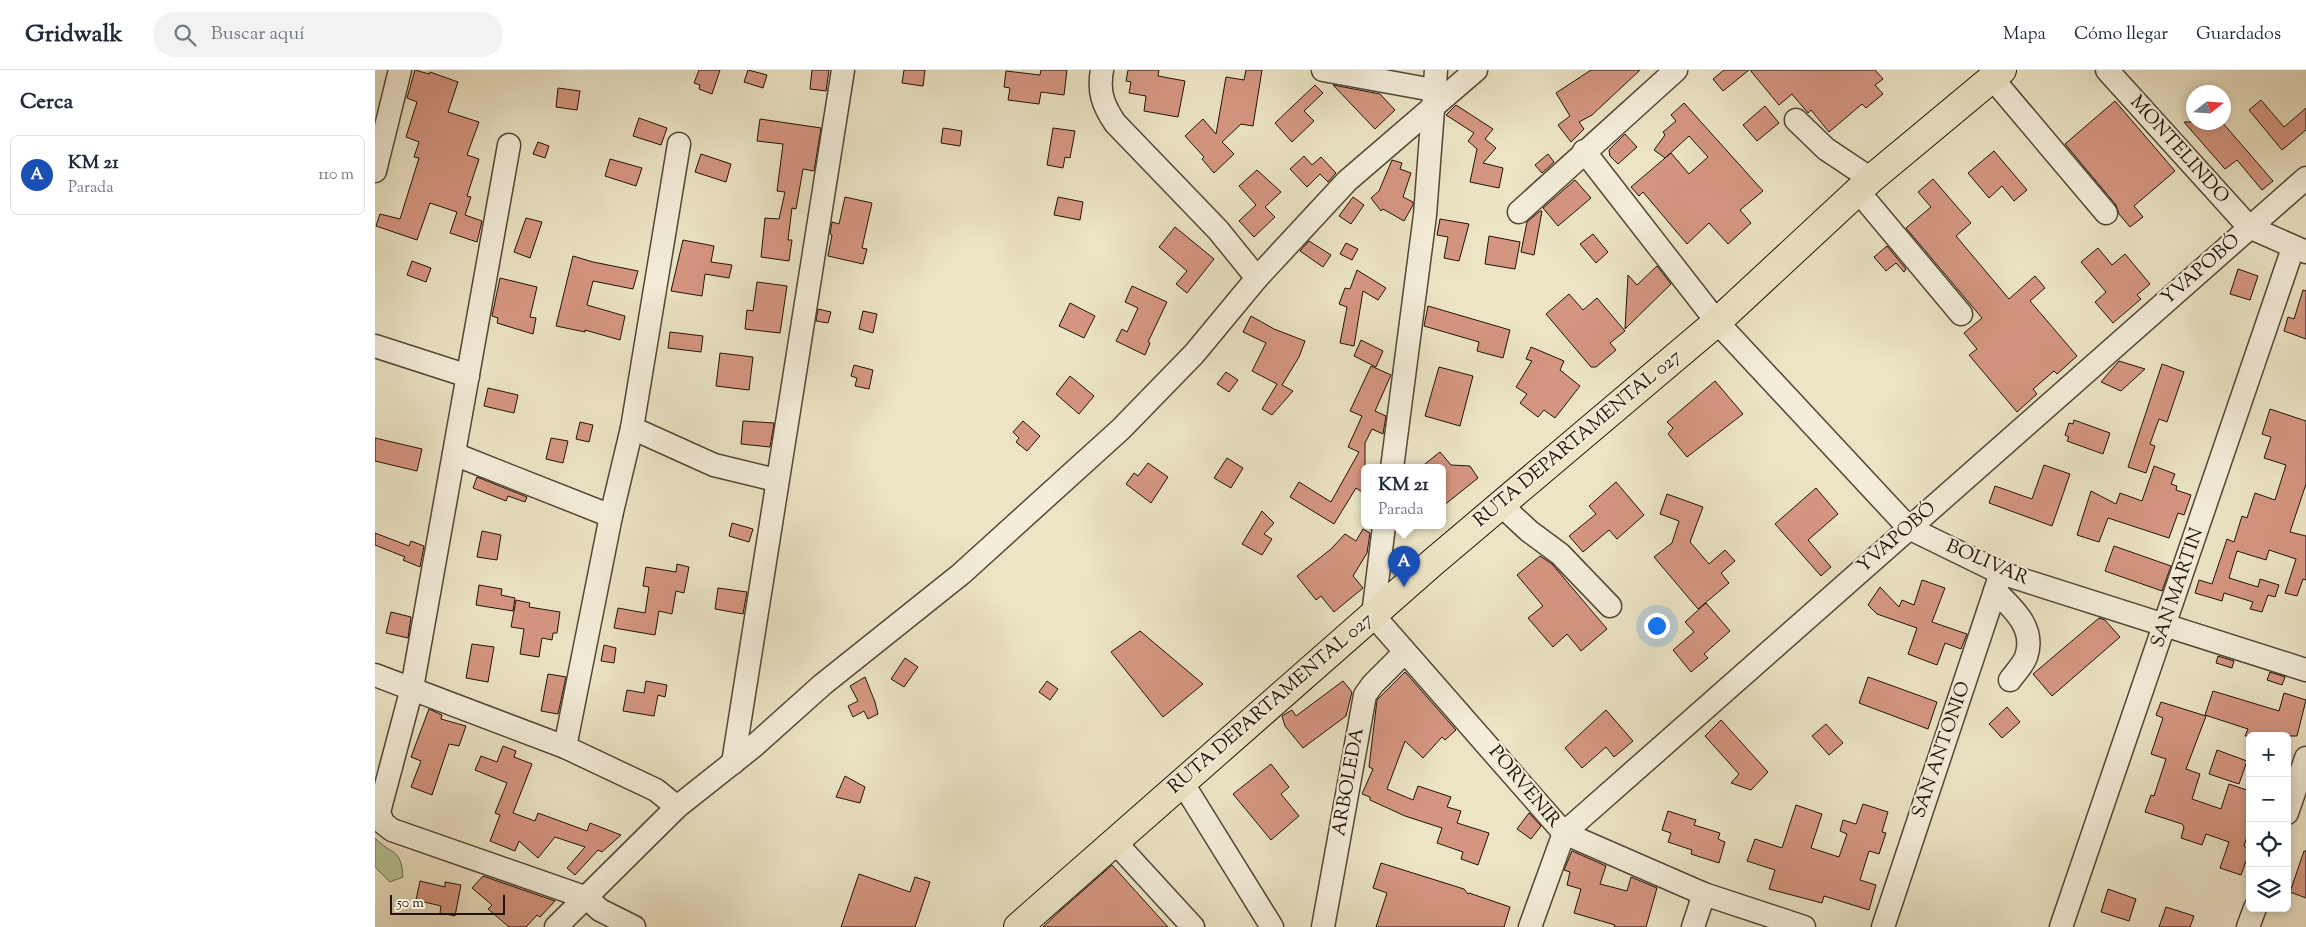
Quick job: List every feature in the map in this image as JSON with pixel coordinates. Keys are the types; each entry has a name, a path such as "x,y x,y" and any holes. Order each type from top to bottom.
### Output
{"main road":[{"name":"RUTA DEPARTAMENTAL 027","path":"1018,927 1501,504 1717,322 1864,185 1997,74"}],"street":[{"path":"376,161 400,70"},
{"path":"733,763 842,70"},
{"path":"1102,70 1099,84 1103,105 1115,123 1217,230 1257,278"},
{"path":"1323,70 1434,89"},
{"path":"556,927 677,807 733,763 822,685 961,574 1121,429 1194,354 1257,278 1434,89 1476,70"},
{"path":"1519,212 1676,70"},
{"name":"MONTELINDO","path":"2107,70 2249,227 2299,250"},
{"path":"1997,74 2106,213"},
{"path":"1393,464 1425,215 1434,89"},
{"path":"1796,120 1864,185 1961,314"},
{"path":"565,747 611,516 633,428 679,144"},
{"path":"509,145 412,688 379,812 383,823 392,830 587,898 601,910 634,927"},
{"name":"BOLIVAR","path":"1585,151 1717,322 1909,528 1998,582 2165,626 2306,670"},
{"name":"YVAPOBÓ","path":"1530,927 1564,833 2306,178"},
{"name":"SAN MARTIN","path":"2061,927 2165,626 2299,250"},
{"path":"375,346 468,376"},
{"path":"633,428 714,465 776,480"},
{"path":"454,454 611,516"},
{"path":"1501,504 1529,531 1560,554 1610,606"},
{"path":"1373,615 1384,529"},
{"path":"1998,582 2010,605 2026,626 2029,642 2025,659 2010,680"},
{"name":"SAN ANTONIO","path":"1883,927 1998,582"},
{"name":"PORVENIR","path":"1373,615 1564,833 1704,894 1804,927"},
{"name":"ARBOLEDA","path":"1323,927 1365,695 1373,684 1405,652"},
{"path":"375,674 565,747 656,790 677,807"},
{"path":"2291,801 2306,758"},
{"path":"1182,782 1272,927"},
{"path":"1115,842 1193,927"},
{"path":"1693,927 1704,894"},
{"path":"2248,927 2254,912"}],"green space":[{"path":"375,838 398,856 403,877 390,882 375,867"}],"building":[{"path":"415,70 429,74 430,72 458,82 448,112 479,122 467,155 479,159 467,196 471,197 465,215 482,221 477,242 450,233 457,212 430,203 417,240 376,226 380,214 400,219 419,158 414,157 419,142 406,137 417,102 407,98"},
{"path":"699,70 720,70 712,94 699,89 700,85 694,83"},
{"path":"748,70 767,75 763,88 744,82"},
{"path":"812,70 829,70 826,91 810,89"},
{"path":"904,70 925,70 923,86 902,83"},
{"path":"1041,70 1067,70 1064,95 1041,92 1039,104 1008,100 1010,88 1004,87 1006,71 1040,75"},
{"path":"1128,70 1159,70 1158,76 1185,81 1178,117 1144,111 1146,96 1129,93 1131,82 1126,81"},
{"path":"1246,70 1262,70 1253,126 1241,124 1222,142 1234,154 1214,173 1202,159 1204,157 1185,136 1203,119 1216,134 1226,77 1244,80"},
{"path":"1591,70 1640,70 1592,115 1579,122 1584,129 1571,142 1558,125 1570,116 1556,93"},
{"path":"1724,70 1749,70 1723,91 1713,79"},
{"path":"1750,70 1875,70 1883,79 1875,85 1883,94 1866,108 1862,104 1829,132 1811,110 1808,113 1792,94 1779,105"},
{"path":"1315,85 1323,93 1304,111 1314,121 1292,142 1275,123"},
{"path":"1333,85 1380,94 1395,110 1375,129"},
{"path":"558,88 580,91 577,110 556,107"},
{"path":"2261,100 2284,127 2306,108 2306,130 2282,150 2249,110"},
{"path":"2115,101 2175,171 2134,206 2143,217 2130,227 2119,214 2116,205 2065,144"},
{"path":"1684,103 1763,191 1740,210 1751,223 1728,244 1709,223 1687,244 1643,192 1639,196 1631,187 1671,153 1689,174 1708,157 1689,136 1665,158 1654,150 1665,135 1663,132 1676,121 1671,115"},
{"path":"1456,105 1493,129 1485,139 1496,148 1483,163 1503,168 1499,188 1470,182 1477,149 1468,141 1474,133 1446,115"},
{"path":"1765,106 1779,123 1757,141 1743,125"},
{"path":"639,118 667,128 661,145 633,136"},
{"path":"760,119 821,128 814,171 803,169 796,209 792,208 788,240 792,240 789,261 761,257 765,218 779,219 785,192 777,191 783,144 757,141"},
{"path":"943,128 962,131 960,146 941,143"},
{"path":"1053,128 1075,131 1070,158 1065,157 1063,168 1047,165"},
{"path":"2191,130 2229,130 2273,181 2262,190 2237,160 2225,169"},
{"path":"1625,134 1637,147 1618,164 1610,156 1609,150"},
{"path":"538,142 549,146 545,158 533,154"},
{"path":"1994,151 2027,190 2014,201 2002,186 1989,198 1968,173"},
{"path":"701,154 731,164 726,182 695,172"},
{"path":"1548,154 1554,162 1542,173 1535,165"},
{"path":"1304,156 1312,165 1321,157 1336,173 1328,182 1320,174 1307,187 1290,169"},
{"path":"610,159 642,168 636,186 605,176"},
{"path":"1392,160 1402,163 1400,169 1411,173 1403,197 1413,202 1413,205 1404,221 1383,209 1381,211 1371,198 1379,191"},
{"path":"1257,170 1281,192 1265,207 1275,217 1254,237 1239,221 1256,205 1239,186"},
{"path":"1933,179 1971,223 1956,236 2009,299 2035,276 2045,288 2030,301 2077,356 2057,374 2054,371 2033,389 2037,394 2017,412 1969,355 1977,349 1964,333 1982,318 1906,228 1931,207 1918,192"},
{"path":"1575,180 1591,198 1558,226 1543,208"},
{"path":"845,197 872,203 862,248 867,249 863,264 828,256 832,235 830,234 832,222 839,224"},
{"path":"1058,197 1083,202 1080,220 1054,215"},
{"path":"1353,197 1364,205 1351,224 1339,216"},
{"path":"1542,211 1534,255 1521,252 1527,222"},
{"path":"526,218 542,222 530,258 514,252"},
{"path":"1440,219 1469,224 1459,261 1444,258 1448,237 1437,235"},
{"path":"1175,227 1214,259 1187,293 1176,284 1187,271 1159,247"},
{"path":"1593,234 1608,252 1596,263 1580,244"},
{"path":"1489,236 1520,242 1515,269 1485,264"},
{"path":"683,240 714,246 711,262 732,265 729,278 705,274 702,296 671,291"},
{"path":"1309,241 1331,255 1323,267 1300,251"},
{"path":"1346,243 1358,249 1352,260 1340,254"},
{"path":"1887,246 1906,269 1904,272 1896,263 1886,271 1874,257"},
{"path":"2098,248 2112,265 2125,254 2150,284 2137,295 2141,299 2113,323 2095,302 2106,292 2081,262"},
{"path":"573,256 638,271 633,289 593,281 587,305 625,316 620,340 585,330 585,332 556,326"},
{"path":"412,261 431,268 426,282 407,275"},
{"path":"1657,266 1671,284 1625,329 1628,275 1637,285"},
{"path":"2238,269 2258,276 2250,300 2230,294"},
{"path":"1357,270 1386,288 1378,300 1363,291 1354,346 1340,343 1347,307 1339,304 1345,288 1350,289"},
{"path":"500,278 537,287 530,317 536,318 533,334 497,323 498,318 492,316"},
{"path":"757,282 787,286 780,333 745,329 747,310 753,311"},
{"path":"1132,286 1167,302 1148,342 1150,343 1145,355 1116,341 1122,329 1127,332 1138,308 1125,302"},
{"path":"2303,290 2306,291 2306,339 2284,331 2288,317 2294,319"},
{"path":"1569,294 1583,310 1597,298 1625,331 1610,343 1616,350 1596,367 1591,367 1546,314"},
{"path":"1070,303 1095,316 1084,338 1059,326"},
{"path":"1428,306 1510,330 1503,358 1477,351 1479,342 1424,326"},
{"path":"818,309 831,312 828,323 816,321"},
{"path":"863,311 877,314 873,333 859,329"},
{"path":"1251,316 1274,329 1305,341 1299,357 1282,385 1293,391 1272,415 1262,409 1277,384 1252,371 1266,343 1243,332"},
{"path":"670,332 703,336 701,352 668,348"},
{"path":"1361,340 1383,351 1376,367 1354,356"},
{"path":"1531,347 1564,361 1560,370 1580,386 1555,418 1544,410 1538,417 1520,403 1527,394 1516,387 1532,361 1526,359"},
{"path":"720,353 753,357 749,390 716,386"},
{"path":"2119,361 2145,369 2121,391 2101,382"},
{"path":"2162,364 2184,372 2167,422 2159,419 2150,444 2155,446 2146,473 2128,467"},
{"path":"854,365 873,370 869,389 855,386 857,378 851,376"},
{"path":"1371,366 1391,375 1375,411 1386,416 1383,434 1372,429 1365,443 1365,464 1361,464 1361,491 1356,488 1334,524 1290,497 1299,482 1331,502 1359,452 1348,447 1362,416 1350,411"},
{"path":"1439,367 1473,376 1460,426 1425,416"},
{"path":"1226,372 1238,380 1229,392 1217,384"},
{"path":"1070,376 1094,396 1079,414 1056,394"},
{"path":"1715,381 1743,414 1687,457 1668,434 1673,428 1667,422"},
{"path":"488,388 518,395 514,413 484,406"},
{"path":"2270,409 2306,421 2306,484 2290,532 2306,536 2306,580 2303,579 2297,596 2285,593 2296,559 2269,550 2266,560 2237,551 2229,578 2258,587 2260,579 2279,585 2275,597 2268,595 2262,612 2250,609 2253,602 2224,593 2222,601 2195,593 2199,580 2212,584 2227,539 2234,542 2242,516 2247,518 2255,493 2275,500 2286,465 2264,458 2271,437 2262,434"},
{"path":"2074,420 2110,433 2103,454 2067,441 2069,437 2065,435 2069,423 2073,424"},
{"path":"743,421 774,423 770,447 741,444"},
{"path":"1023,421 1040,436 1027,451 1016,442 1019,438 1013,432"},
{"path":"580,422 593,425 589,442 576,439"},
{"path":"375,438 422,449 417,471 375,461"},
{"path":"551,438 568,441 563,463 546,459"},
{"path":"1440,452 1451,465 1470,466 1478,478 1446,504 1446,464 1425,464"},
{"path":"1227,458 1243,468 1231,488 1214,478"},
{"path":"1148,463 1168,477 1151,503 1126,484 1134,473 1138,476"},
{"path":"2044,465 2070,474 2052,526 1989,503 1995,486 2032,499"},
{"path":"2154,466 2175,474 2171,484 2177,486 2176,490 2191,495 2184,515 2178,513 2169,538 2108,518 2099,542 2077,535 2091,491 2116,504 2120,493 2142,501"},
{"path":"477,477 527,497 525,502 508,496 506,501 473,488"},
{"path":"1616,482 1644,515 1617,539 1609,530 1583,552 1569,536 1596,514 1589,506"},
{"path":"1816,488 1838,514 1808,540 1831,567 1821,576 1775,524"},
{"path":"1667,494 1703,507 1690,542 1709,564 1725,550 1735,561 1721,573 1729,583 1698,609 1654,557 1672,543 1679,521 1660,514"},
{"path":"1262,511 1274,523 1264,534 1272,539 1262,555 1242,544"},
{"path":"732,523 753,529 749,542 729,536"},
{"path":"1363,529 1370,533 1367,553 1353,576 1363,588 1334,612 1321,596 1316,600 1297,576 1331,549 1345,534 1356,541"},
{"path":"482,531 501,535 497,560 477,557"},
{"path":"375,533 409,546 411,541 424,546 420,567 403,560 405,557 375,545"},
{"path":"2114,546 2171,566 2162,591 2105,571"},
{"path":"1540,556 1552,564 1607,629 1581,651 1567,634 1553,647 1528,618 1543,606 1517,575"},
{"path":"677,564 689,567 684,593 676,591 672,614 659,611 655,635 614,628 618,608 645,613 649,587 643,586 646,567 676,572"},
{"path":"1922,580 1945,588 1932,622 1967,634 1961,649 1945,643 1937,665 1908,654 1917,628 1877,614 1868,605 1880,587 1899,607 1902,600 1914,605"},
{"path":"479,585 502,589 501,595 515,598 513,611 476,605"},
{"path":"718,588 747,592 743,614 715,609"},
{"path":"516,600 530,603 529,607 560,612 557,633 553,633 552,640 542,638 539,657 520,654 524,629 511,627"},
{"path":"1706,603 1730,631 1704,654 1708,658 1691,672 1673,650 1694,632 1685,622"},
{"path":"391,612 411,617 408,638 386,633"},
{"path":"2099,618 2105,620 2120,637 2052,696 2033,674"},
{"path":"1140,631 1203,684 1163,717 1111,652"},
{"path":"472,644 494,647 488,682 466,678"},
{"path":"604,645 616,648 614,663 601,661"},
{"path":"2218,656 2234,661 2232,668 2216,663"},
{"path":"905,658 918,667 904,687 891,679"},
{"path":"1405,672 1456,730 1445,740 1442,737 1423,758 1405,741 1387,789 1413,800 1418,786 1451,797 1447,807 1461,811 1457,823 1489,833 1478,865 1461,859 1463,852 1437,843 1442,828 1405,816 1370,800 1370,797 1362,794 1373,769 1369,767 1377,700"},
{"path":"2270,672 2285,677 2282,685 2267,680"},
{"path":"548,674 566,677 558,714 541,711"},
{"path":"865,677 878,714 868,719 864,711 853,717 848,706 858,701 850,686"},
{"path":"1868,677 1937,702 1928,729 1859,703"},
{"path":"646,681 667,685 665,697 658,695 654,716 623,711 627,690 644,693"},
{"path":"1047,681 1058,689 1050,700 1039,692"},
{"path":"1343,681 1352,692 1346,716 1303,748 1285,726 1282,716 1292,710 1296,716"},
{"path":"2213,691 2279,711 2284,693 2306,700 2297,736 2291,736 2291,732 2247,732 2248,729 2205,715"},
{"path":"2161,702 2206,716 2186,769 2200,774 2192,799 2221,809 2229,784 2246,790 2246,840 2244,846 2246,847 2246,861 2241,875 2220,868 2229,842 2206,834 2202,845 2181,838 2184,827 2182,824 2145,812 2151,795 2154,796 2166,759 2151,754 2163,718 2156,715"},
{"path":"2007,707 2020,722 2002,738 1989,724"},
{"path":"429,709 442,715 441,719 466,726 459,746 449,744 432,795 411,787 421,761 411,757"},
{"path":"1606,710 1633,741 1614,757 1606,747 1582,768 1565,748"},
{"path":"1721,720 1768,772 1751,790 1731,783 1739,774 1705,736"},
{"path":"1826,724 1843,743 1829,755 1812,736"},
{"path":"503,746 516,751 514,757 532,764 513,813 535,821 538,813 587,831 590,823 621,835 602,852 598,850 575,875 567,868 585,847 555,837 538,858 519,841 515,851 490,841 500,815 495,813 507,783 475,770 481,756 497,762"},
{"path":"2217,750 2246,761 2239,784 2209,774"},
{"path":"1271,764 1289,787 1281,794 1299,816 1271,840 1233,794"},
{"path":"845,776 865,787 860,803 836,797"},
{"path":"1863,804 1888,812 1882,832 1886,833 1879,854 1869,851 1860,880 1876,885 1869,910 1824,896 1822,903 1769,889 1775,870 1747,861 1755,839 1782,848 1796,805 1822,814 1811,848 1839,857 1847,834 1840,831 1843,820 1856,824"},
{"path":"1668,811 1696,820 1694,825 1720,833 1718,839 1725,842 1719,863 1691,854 1692,850 1668,842 1671,833 1662,830"},
{"path":"1529,813 1541,826 1531,839 1517,829"},
{"path":"1572,851 1606,866 1600,884 1627,891 1631,877 1657,888 1646,927 1614,927 1615,925 1574,913 1581,889 1567,885 1570,872 1564,870"},
{"path":"2304,851 2306,851 2306,898 2291,892"},
{"path":"1381,863 1464,889 1468,894 1510,907 1504,927 1376,927 1387,893 1373,888"},
{"path":"1112,865 1168,927 1043,927 1060,911"},
{"path":"859,874 910,892 915,877 930,882 915,927 841,927"},
{"path":"483,876 555,901 540,917 537,915 526,927 509,927 488,909 492,905 472,888"},
{"path":"420,881 445,887 445,882 461,885 455,916 440,913 441,906 416,900"},
{"path":"2108,889 2136,899 2129,921 2101,912"},
{"path":"2166,907 2194,916 2190,927 2159,927"}],"place":[{"name":"KM 21","path":"1404,587"}]}
